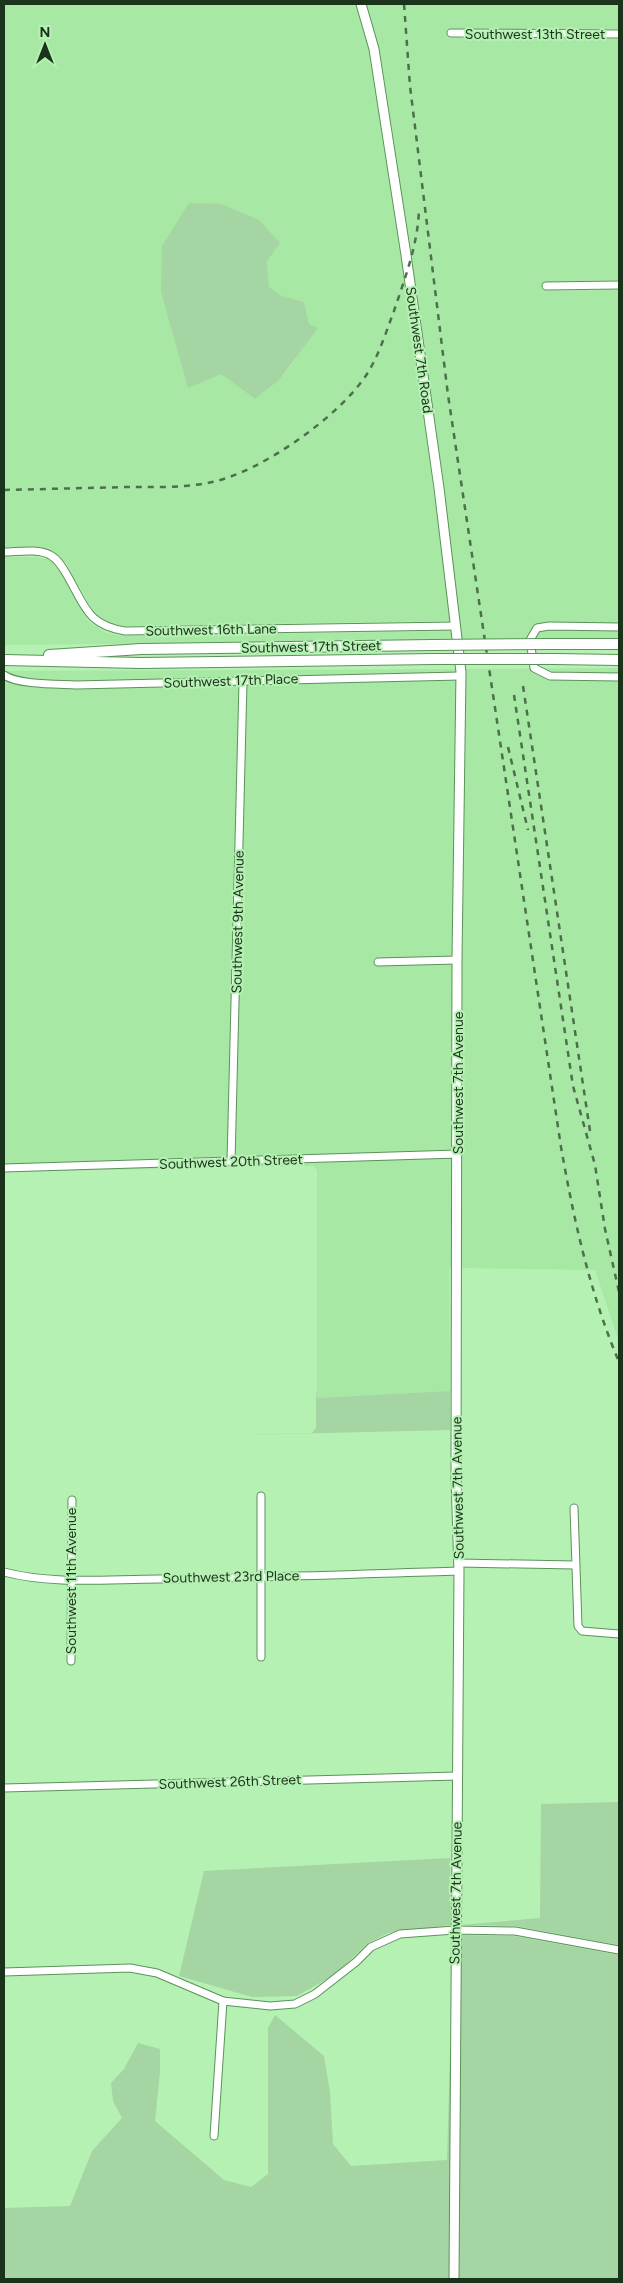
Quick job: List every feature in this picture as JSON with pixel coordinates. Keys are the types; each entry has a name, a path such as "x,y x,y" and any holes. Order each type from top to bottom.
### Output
{"main road":[{"name":"Southwest 17th Street","path":"4,659 141,649 619,644"},
{"name":"Southwest 17th Street","path":"4,659 141,663 434,659 619,660"}],"street":[{"name":"Southwest 7th Road","path":"361,4 374,49 439,488 456,626 460,676 459,698"},
{"name":"Southwest 13th Street","path":"451,33 619,34"},
{"path":"546,286 619,285"},
{"name":"Southwest 16th Lane","path":"4,552 35,552 50,555 62,565 91,618 107,628 125,631 456,626"},
{"path":"619,627 549,626 537,628 530,640 534,668 550,676 619,677"},
{"name":"Southwest 17th Place","path":"4,675 8,678 76,685 460,676"},
{"name":"Southwest 9th Avenue","path":"231,1162 244,682"},
{"name":"Southwest 7th Avenue","path":"454,2279 458,1567 456,1477 459,698"},
{"path":"378,962 457,960"},
{"name":"Southwest 20th Street","path":"4,1168 458,1154"},
{"path":"261,1496 261,1657"},
{"name":"Southwest 11th Avenue","path":"71,1661 70,1580 72,1500"},
{"path":"574,1508 578,1626 582,1631 619,1634"},
{"name":"Southwest 23rd Place","path":"4,1572 26,1578 70,1580 261,1578 458,1567 575,1565"},
{"name":"Southwest 26th Street","path":"4,1788 457,1776"},
{"path":"4,1972 130,1968 157,1973 223,2001 270,2006 295,2004 315,1994 356,1962 372,1946 400,1934 455,1930 515,1931 619,1950"},
{"path":"214,2136 223,2001"}],"shaded area":[{"path":"4,4 356,4 370,50 402,256 451,621 125,626 108,623 94,614 66,563 52,551 35,547 4,547","holes":["189,203 267,261 269,287 282,296 304,302 309,324 295,360 279,380 255,399 221,374 178,221"]},
{"path":"366,4 619,4 619,29 447,29 447,38 619,39 619,280 542,282 542,291 619,290 619,639 462,640 443,487 379,48"},
{"path":"189,203 221,204 259,220 280,243 267,261 269,287 282,296 304,302 309,324 318,328 279,380 255,399 221,374 188,388 161,292 162,246"},
{"path":"4,557 48,559 59,569 88,621 106,633 124,636 452,631 453,640 4,645"},
{"path":"619,668 619,1342 595,1270 462,1268 462,960 465,669"},
{"path":"456,669 453,1268 449,1268 450,1391 317,1398 317,1170 313,1166 4,1172 4,671"},
{"path":"316,1388 317,1398 450,1391 450,1430 154,1437 312,1433 316,1428"},
{"path":"619,1802 619,1945 516,1926 460,1925 540,1918 541,1804"},
{"path":"450,1858 451,1925 388,1933 368,1943 336,1974 297,1996 252,1997 179,1976 204,1871"},
{"path":"460,1935 514,1936 619,1955 619,2279 459,2279"},
{"path":"275,2015 324,2056 330,2092 333,2144 351,2166 447,2160 450,2054 450,2279 4,2279 4,2208 70,2206 92,2151 122,2118 113,2101 111,2083 124,2069 138,2043 160,2049 160,2072 155,2121 224,2180 251,2187 268,2174 268,2028"}],"railway":[{"path":"404,4 410,86 448,395 561,1147 571,1202 591,1283 619,1362"},
{"path":"4,490 170,487 202,484 232,476 253,467 298,440 338,407 355,390 371,367 394,311 414,248 419,209"},
{"path":"523,686 590,1131"},
{"path":"514,695 573,1086 595,1165 605,1229 619,1292"},
{"path":"508,747 528,830"}]}
